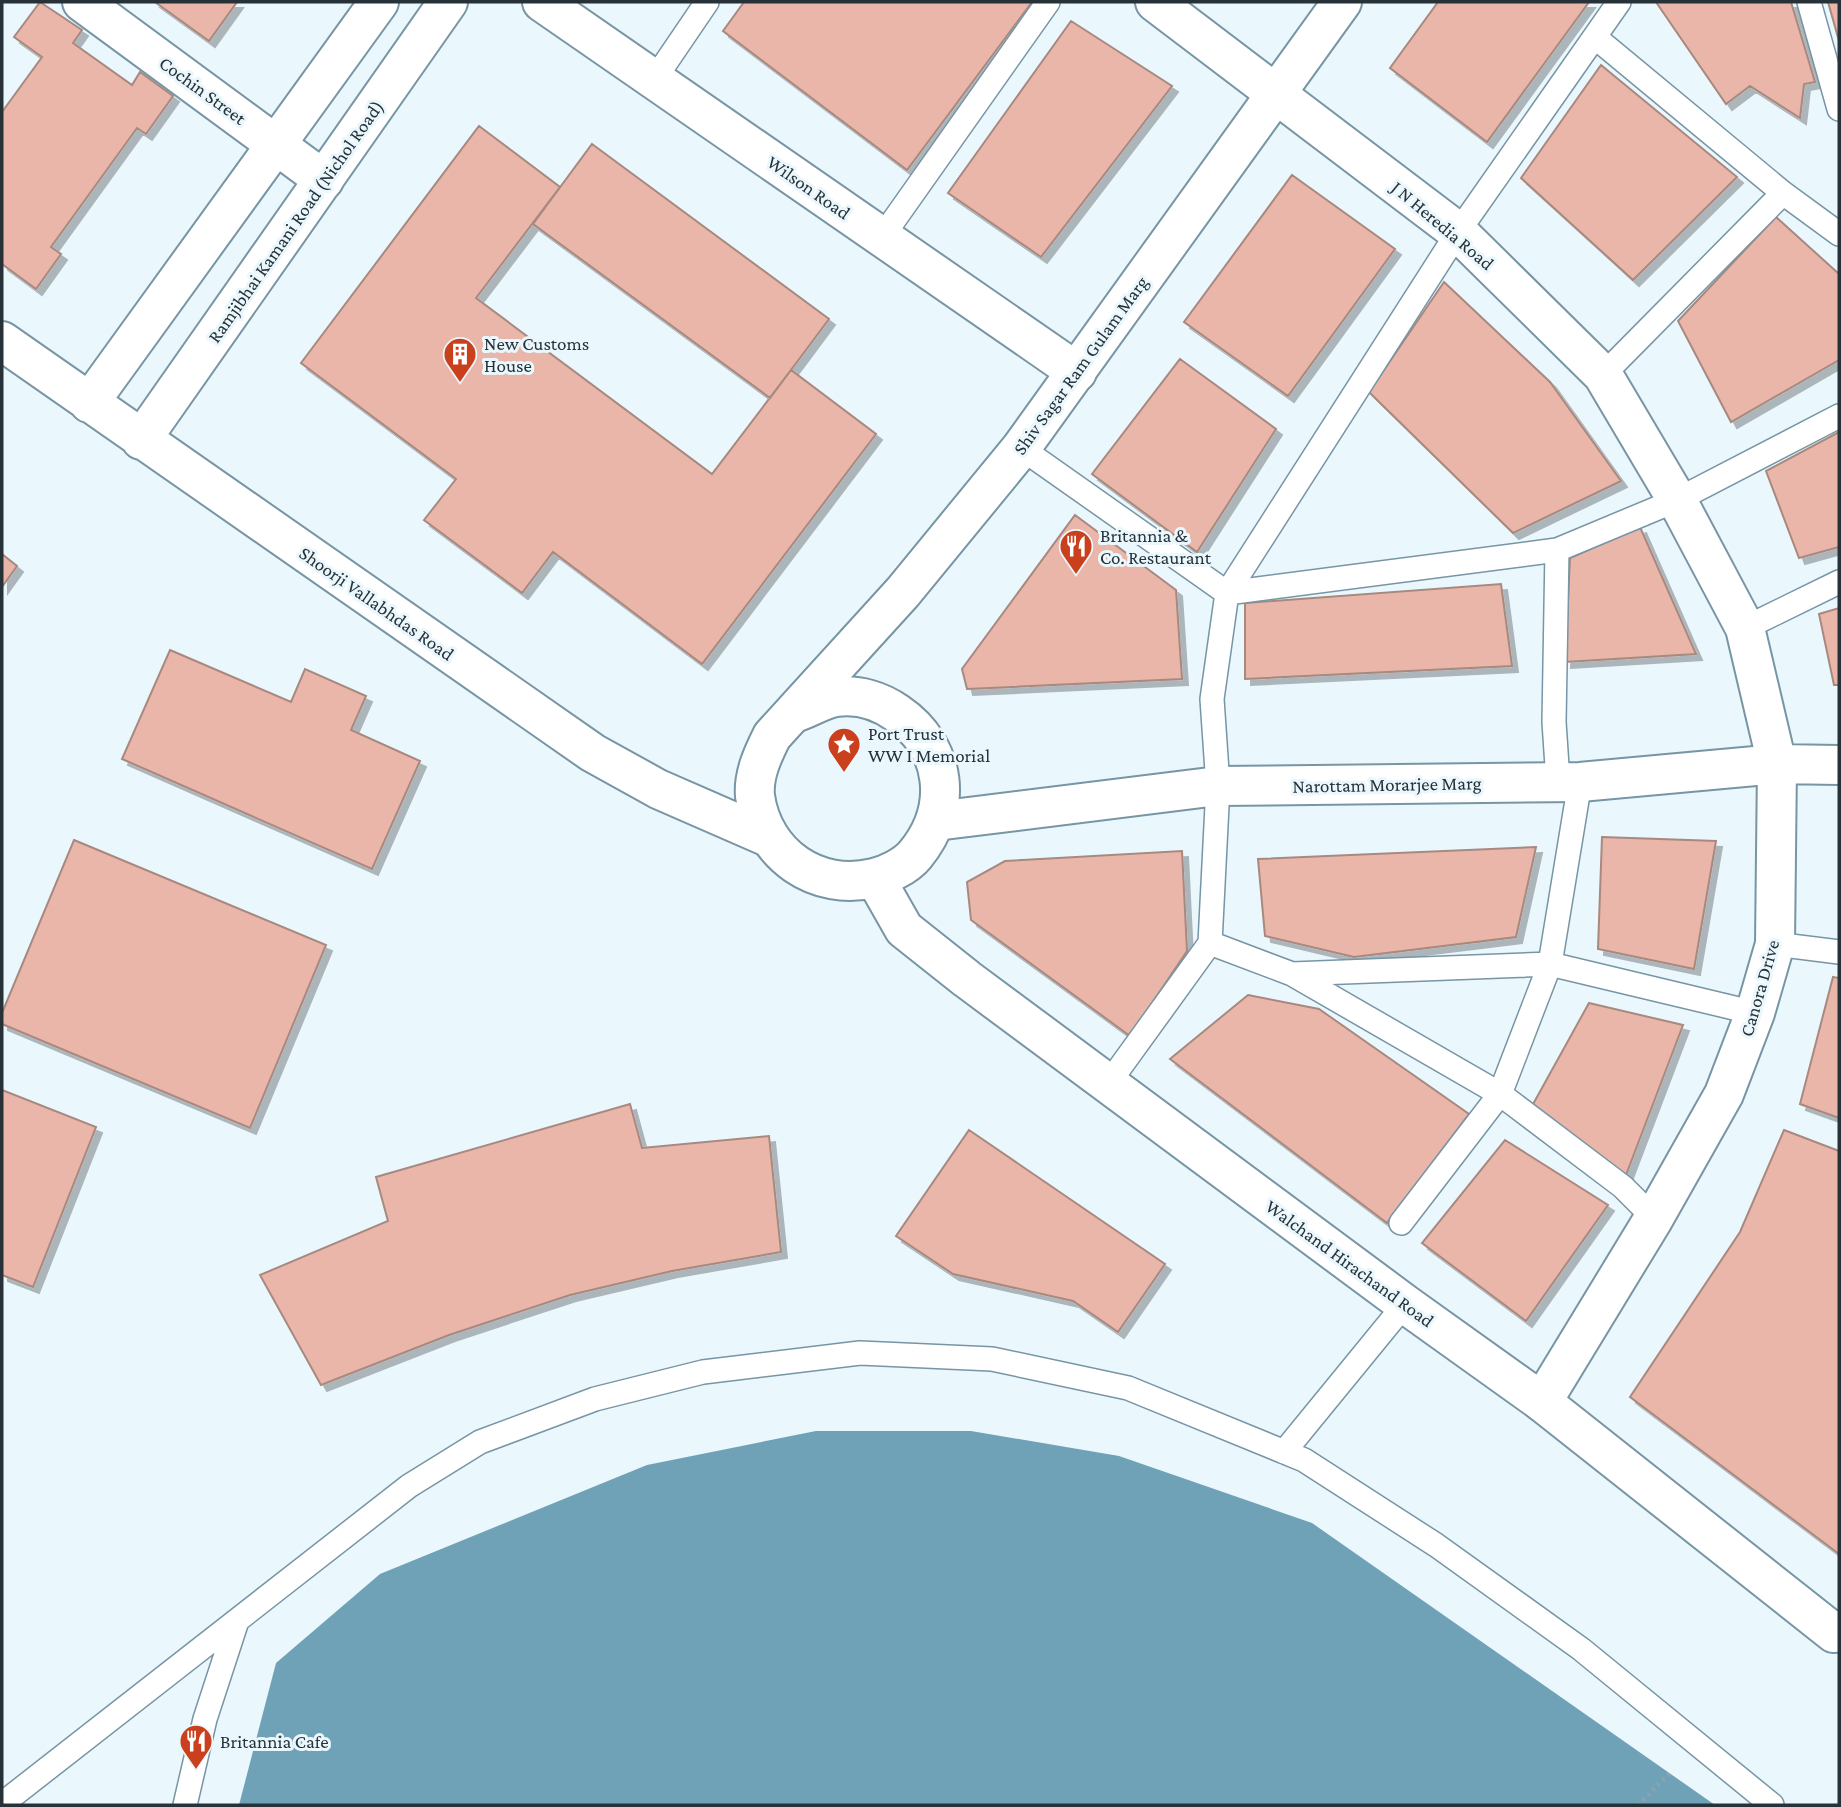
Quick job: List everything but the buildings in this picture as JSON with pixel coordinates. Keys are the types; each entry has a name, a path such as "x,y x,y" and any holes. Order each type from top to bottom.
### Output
{"street":[{"name":"Cochin Street","path":"82,2 324,180"},
{"path":"89,403 379,2"},
{"name":"Ramjibhai Kamani Road (Nichol Road)","path":"141,440 448,2"},
{"name":"Wilson Road","path":"542,2 1077,372"},
{"name":"J N Heredia Road","path":"1155,2 1277,91 1458,232 1603,375 1677,500"},
{"name":"Shiv Sagar Ram Gulam Marg","path":"797,712 903,593 1021,448 1342,2"},
{"name":"Shoorji Vallabhdas Road","path":"2,341 593,753 658,789 768,837"},
{"name":"Canora Drive","path":"1542,1402 1654,1218 1724,1094 1755,1013 1775,944 1777,764 1745,628 1677,500"},
{"path":"836,697 868,699 884,705 916,726 934,755 941,795 936,821 914,856 885,876 859,882 819,878 790,862 768,837 755,795 760,760 772,736 797,712 836,697"},
{"name":"Narottam Morarjee Marg","path":"936,821 1217,786 1569,781 1777,764 1839,765"},
{"name":"Walchand Hirachand Road","path":"875,878 904,929 1108,1084 1542,1402 1838,1634"}],"lane":[{"path":"654,79 707,2"},
{"path":"882,237 1048,2"},
{"path":"1108,1084 1210,943 1217,786 1212,699 1227,593 1458,232 1619,2"},
{"path":"1809,2 1839,109"},
{"path":"1596,38 1783,194 1839,234"},
{"path":"1603,375 1783,194"},
{"path":"1021,448 1227,593 1557,550 1677,500 1839,416"},
{"path":"1401,1223 1500,1094 1549,964 1569,781 1554,722 1557,550"},
{"path":"1745,628 1839,582"},
{"path":"1210,943 1292,974 1500,1094 1623,1187 1654,1218"},
{"path":"1775,944 1839,952"},
{"path":"1292,974 1549,964 1755,1013"},
{"path":"1284,1452 1405,1304"},
{"path":"2,1804 409,1486 480,1442 596,1399 703,1372 860,1353 992,1359 1128,1388 1304,1460 1436,1545 1570,1641 1772,1805"},
{"path":"185,1805 205,1719 237,1620"}],"path":[{"path":"1638,1805 1670,1773"}],"water":[{"path":"816,1431 971,1431 1119,1456 1312,1523 1715,1805 239,1805 276,1663 380,1574 647,1465"}],"place":[{"name":"New Customs House","path":"460,384"},
{"name":"Britannia & Co. Restaurant","path":"1076,576"},
{"name":"Port Trust WW I Memorial","path":"844,774"},
{"name":"Britannia Cafe","path":"196,1771"}]}
